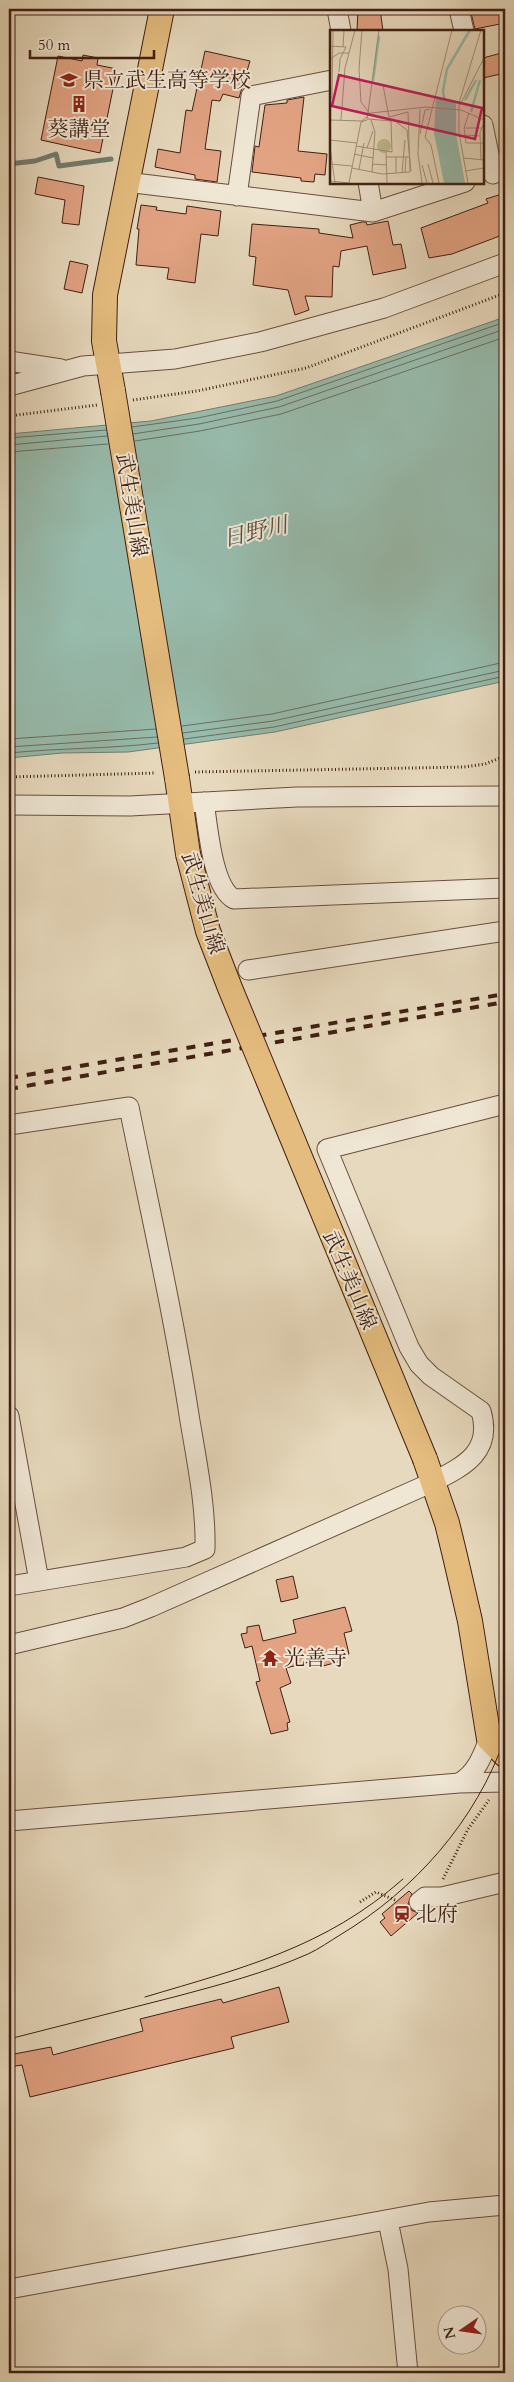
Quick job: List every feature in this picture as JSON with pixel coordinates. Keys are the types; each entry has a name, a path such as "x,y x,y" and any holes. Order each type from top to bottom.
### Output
{"main road":[{"name":"武生美山線","path":"162,9 126,182 104,305 103,328 188,854 208,931 230,988 434,1482 447,1523 497,1747"}],"street":[{"path":"337,9 340,30"},
{"path":"459,9 464,30"},
{"path":"237,196 251,96 330,80"},
{"path":"484,129 494,173"},
{"path":"126,182 373,212 459,184"},
{"path":"368,184 373,212"},
{"path":"9,386 65,370 107,362 175,359 260,342 384,308 505,263"},
{"path":"9,361 65,370"},
{"path":"9,805 130,806 297,797 505,796"},
{"path":"204,802 219,881 227,895 234,899 505,888"},
{"path":"248,970 505,931"},
{"path":"371,967 386,949"},
{"path":"9,1645 123,1618 434,1482 467,1463 482,1442 485,1434 481,1411 431,1376 419,1364 409,1347 327,1149 505,1104"},
{"path":"9,1125 129,1107 182,1367 202,1494 205,1532 205,1549 186,1557 9,1586"},
{"path":"9,1416 11,1445 39,1581"},
{"path":"459,1783 465,1780 482,1759 497,1747"},
{"path":"9,1821 459,1783 502,1782"},
{"path":"419,1902 425,1897 442,1897 505,1882"},
{"path":"9,2289 455,2209 505,2205"},
{"path":"388,2221 402,2300 408,2373"}],"path":[{"path":"9,416 113,399 198,391 306,368 505,293"},
{"path":"9,777 464,767 485,764 505,756"},
{"path":"442,1897 442,1881 468,1829 502,1782"},
{"path":"360,1902 376,1892 396,1900"}],"water":[{"name":"日野川","path":"505,317 505,681 275,732 128,752 62,753 9,758 9,434 151,421 276,396"}],"building":[{"path":"358,9 380,9 383,30 357,30"},
{"path":"470,9 505,9 505,23 475,29"},
{"path":"205,51 250,61 239,98 223,94 220,101 212,100 205,149 221,151 217,182 195,179 195,175 155,167 158,149 180,153 186,110 192,111"},
{"path":"505,52 505,73 484,78 484,58"},
{"name":"葵講堂","path":"83,55 98,58 97,65 117,69 100,153 41,140 58,56 82,61"},
{"path":"304,97 298,151 327,154 325,175 315,174 314,182 301,181 301,178 252,172 255,146 259,147 265,105 287,103 287,100"},
{"path":"38,177 84,186 79,225 62,223 65,200 35,194"},
{"path":"505,193 505,234 452,254 429,258 421,228 488,203 486,199"},
{"path":"141,205 157,207 156,210 186,214 187,206 221,211 218,236 201,234 195,283 167,279 169,268 136,265 139,229 137,229"},
{"path":"388,221 393,245 401,244 406,268 373,275 367,246 341,251 339,267 333,266 332,297 305,296 309,310 295,315 288,290 253,285 256,257 249,256 252,224 319,229 319,233 353,238 350,225 366,222 367,225"},
{"path":"70,261 88,265 82,293 64,289"},
{"path":"293,1576 298,1598 281,1602 276,1580"},
{"path":"345,1607 352,1631 344,1633 349,1654 336,1657 338,1662 319,1667 317,1660 286,1668 291,1683 280,1688 290,1722 287,1723 288,1730 271,1734 256,1682 260,1681 252,1646 245,1648 241,1634 247,1633 247,1627 259,1625 263,1641 296,1633 293,1620"},
{"path":"409,1891 412,1894 408,1904 411,1910 418,1913 391,1936 380,1922 385,1918 382,1914"},
{"path":"279,1987 289,2022 231,2037 234,2048 30,2097 22,2065 9,2067 9,2055 51,2047 53,2055 143,2031 140,2019 221,1999 223,2003"}],"waterway":[{"path":"9,164 35,161 56,154 59,166 111,159"}],"tram line":[{"path":"9,2039 174,1997 259,1973 308,1954 320,1947 367,1917 393,1897 418,1875 440,1851 478,1797 493,1768 505,1738"},
{"path":"145,1997 249,1965 313,1939 373,1903 403,1879"}],"railway":[{"path":"9,1078 505,994"},
{"path":"9,1089 505,1002"}],"place":[{"name":"県立武生高等学校","path":"69,80"},
{"name":"葵講堂","path":"79,104"},
{"name":"光善寺","path":"270,1658"},
{"name":"北府","path":"402,1914"}]}
